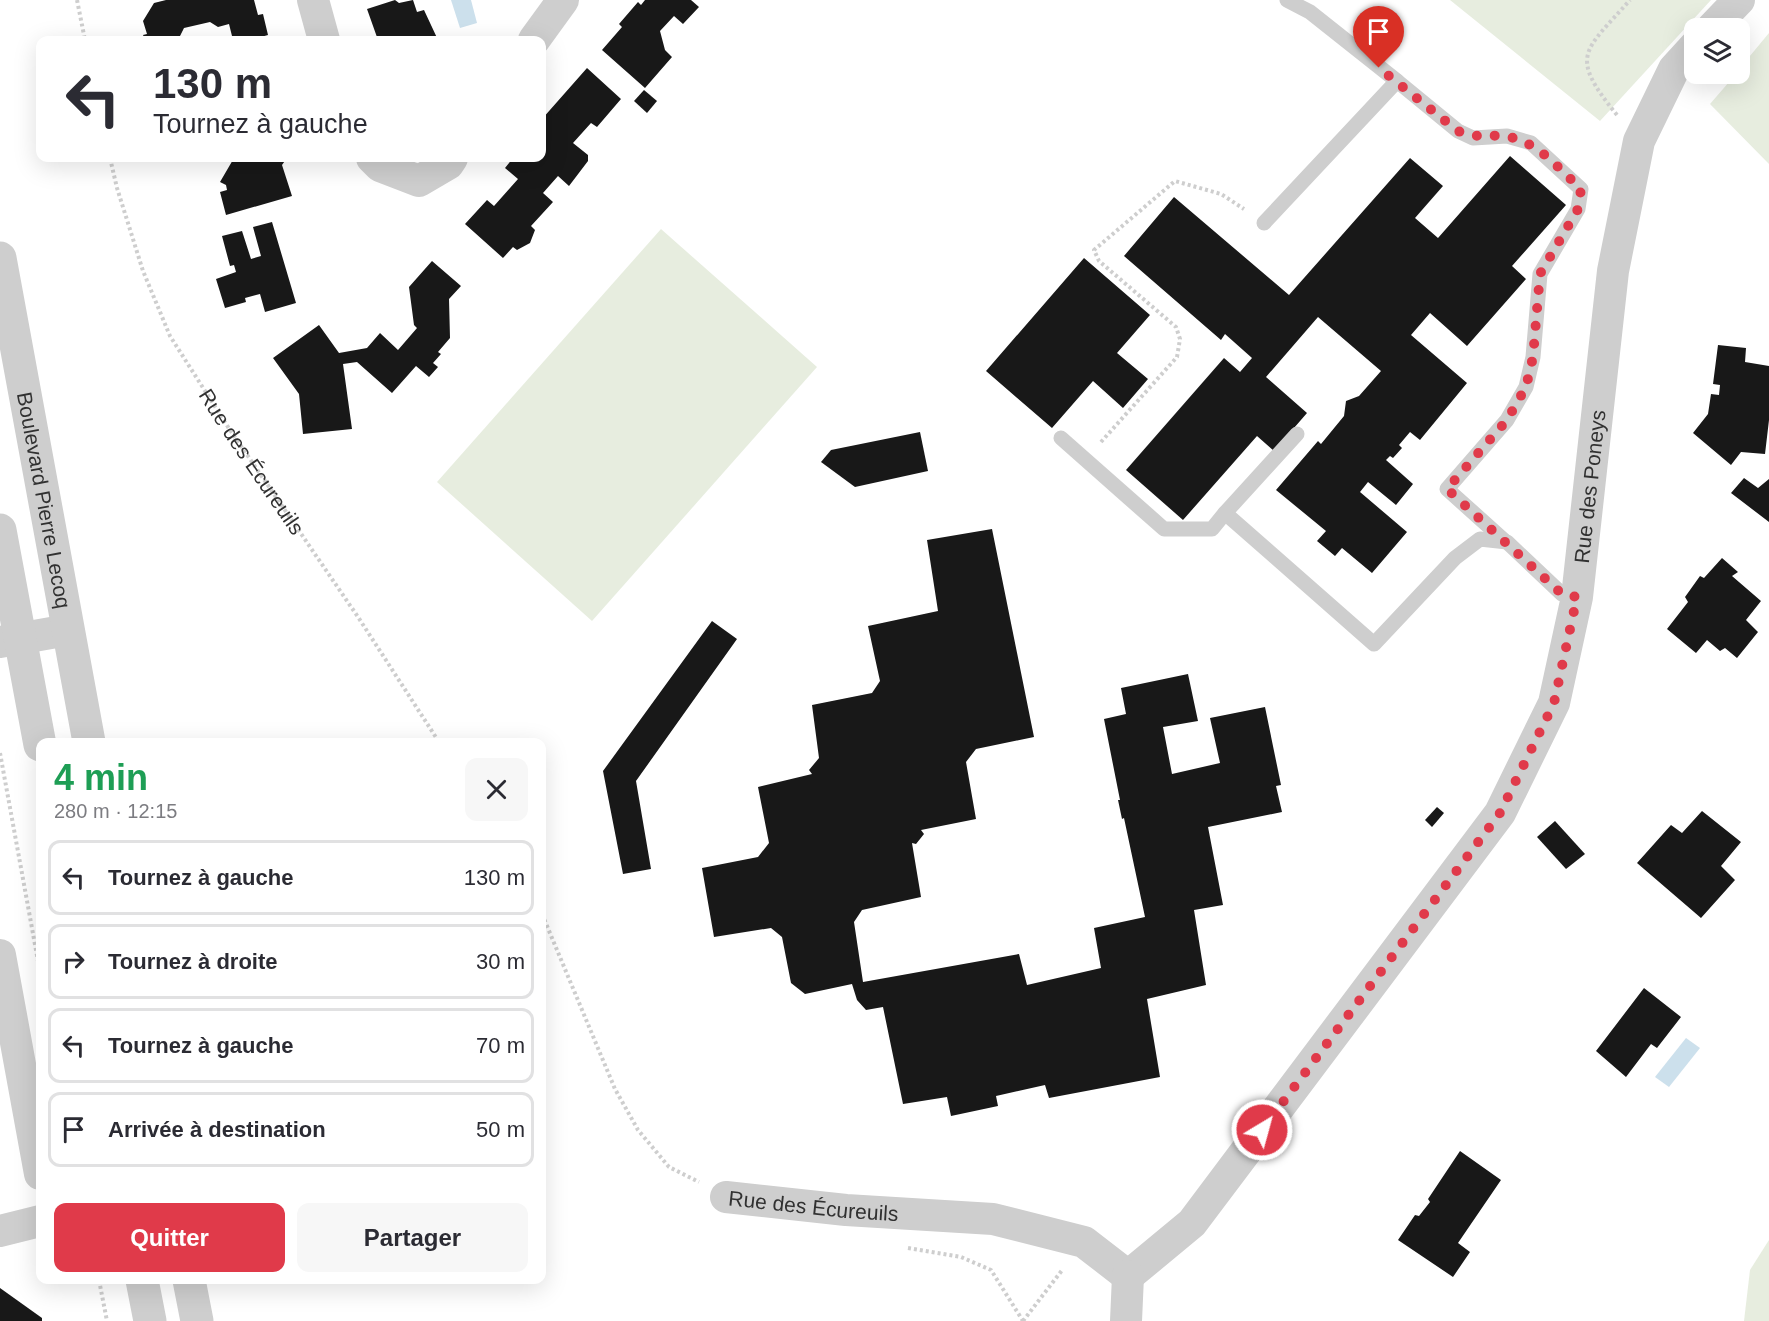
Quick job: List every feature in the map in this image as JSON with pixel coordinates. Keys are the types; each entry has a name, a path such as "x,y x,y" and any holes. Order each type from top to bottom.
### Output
{"street":[{"path":"313,0 323,36"},
{"path":"537,36 563,0"},
{"path":"1722,18 1739,0"},
{"name":"Rue des Poneys","path":"1128,1276 1192,1223 1500,813 1554,703 1577,597 1613,271 1639,141 1674,69 1684,58"},
{"path":"376,162 380,166 419,181 449,162"},
{"name":"Boulevard Pierre Lecoq","path":"0,258 87,738"},
{"path":"0,530 10,640 38,738"},
{"path":"10,640 68,630"},
{"path":"0,955 36,1152"},
{"name":"Rue des Écureuils","path":"726,1197 993,1219 1084,1242 1128,1276"},
{"path":"0,1231 36,1222"},
{"path":"1126,1321 1128,1276"},
{"path":"143,1284 150,1321"},
{"path":"190,1284 197,1321"}],"lane":[{"path":"1287,0 1310,12 1458,131 1473,138 1507,136 1531,143 1581,189 1578,209 1540,274 1533,357 1526,387 1507,420 1447,489 1562,594 1577,597"},
{"path":"1264,223 1397,81"},
{"path":"1061,438 1164,529 1212,529 1297,434"},
{"path":"1225,513 1374,644 1455,558 1480,539 1506,542"}],"path":[{"path":"77,0 85,36"},
{"path":"1630,0 1589,48 1586,68 1595,88 1639,141"},
{"name":"Rue des Écureuils","path":"111,162 143,271 170,336 228,428 358,617 437,738"},
{"path":"1085,459 1177,357 1180,339 1176,327 1099,261 1094,250 1175,181 1221,194 1264,223"},
{"path":"0,753 36,950"},
{"name":"Rue des Écureuils","path":"546,924 615,1089 638,1130 669,1167 726,1197"},
{"path":"889,1212 888,1228 892,1241 914,1251 961,1257 991,1270 1023,1321 1084,1242"},
{"path":"100,1284 107,1321"}],"shaded area":[{"path":"1450,0 1711,0 1694,18 1684,18 1684,29 1600,121"},
{"path":"1769,33 1769,164 1710,104 1727,84 1750,84 1750,56"},
{"path":"661,229 817,367 592,621 437,482"},
{"path":"1769,1240 1769,1321 1744,1321 1750,1270"}],"water":[{"path":"451,0 471,0 477,23 460,28"},
{"path":"1686,1038 1700,1048 1669,1087 1655,1077"}],"building":[{"path":"166,0 254,0 258,15 263,14 268,35 232,36 229,24 218,27 210,22 184,28 180,36 143,36 147,34 143,21 154,3"},
{"path":"395,0 399,3 413,0 417,12 424,10 436,36 377,36 367,9"},
{"path":"645,0 691,0 699,7 683,24 674,16 660,31 665,50 672,57 645,88 602,50 622,27 619,24 638,2 641,5"},
{"path":"587,68 621,99 597,127 591,123 573,143 588,155 588,161 569,186 558,176 543,193 553,202 531,226 535,230 530,243 517,250 513,247 503,258 465,224 487,200 494,206 518,179 505,168 510,162 546,162 546,114"},
{"path":"644,90 657,101 647,113 634,101"},
{"path":"1510,156 1566,205 1512,266 1526,279 1467,346 1430,313 1411,335 1467,383 1420,440 1410,432 1399,445 1402,448 1393,458 1390,456 1386,460 1413,484 1396,505 1368,482 1360,492 1407,532 1372,573 1342,548 1335,556 1317,541 1326,531 1276,490 1318,441 1321,444 1344,416 1346,401 1359,396 1381,371 1318,317 1266,377 1307,413 1274,451 1257,436 1183,520 1126,470 1224,358 1240,372 1252,358 1225,334 1221,340 1124,256 1174,197 1289,295 1410,158 1443,186 1415,218 1438,238"},
{"path":"232,162 284,162 282,165 292,196 226,215 220,192 227,190 226,185 220,182"},
{"path":"272,222 296,303 265,312 260,294 245,298 246,302 225,308 216,279 236,272 234,265 230,266 222,236 242,231 251,259 261,256 253,227"},
{"path":"1084,258 1150,315 1117,353 1148,379 1123,408 1093,381 1052,428 986,371"},
{"path":"432,261 461,286 449,299 450,338 438,352 441,354 433,363 438,367 429,377 416,366 392,393 357,362 343,364 352,429 303,434 299,394 273,358 319,325 339,353 367,348 380,333 398,350 417,328 414,325 409,287"},
{"path":"1718,345 1746,348 1745,362 1769,366 1769,420 1765,454 1741,452 1731,465 1693,433 1708,414 1711,394 1719,395 1720,385 1713,384"},
{"path":"920,432 928,471 855,487 821,462 831,450"},
{"path":"1744,478 1758,488 1769,479 1769,522 1731,493"},
{"path":"992,529 1034,737 976,749 966,762 976,819 921,830 924,834 916,844 912,843 921,897 862,910 854,922 863,982 1019,954 1027,985 1101,968 1094,928 1145,917 1118,800 1120,800 1104,719 1126,714 1121,688 1188,674 1198,721 1163,727 1172,774 1220,763 1210,718 1265,707 1281,785 1276,786 1282,812 1208,827 1223,905 1194,910 1206,985 1147,999 1160,1077 1049,1098 1045,1085 996,1096 998,1106 951,1116 947,1097 903,1104 883,1007 866,1010 857,1000 852,984 805,994 791,983 782,937 771,928 714,937 702,868 758,857 769,843 758,787 812,774 809,770 819,758 812,705 872,693 880,681 868,626 938,611 927,540"},
{"path":"1722,558 1738,572 1732,576 1761,601 1746,620 1758,632 1737,658 1725,648 1720,651 1707,640 1696,653 1667,629 1688,602 1685,597 1700,576 1704,578"},
{"path":"712,621 737,639 636,781 651,869 623,874 603,771"},
{"path":"1437,807 1444,813 1432,827 1425,820"},
{"path":"1702,811 1741,842 1721,866 1735,880 1701,918 1637,863 1671,825 1682,833"},
{"path":"1555,821 1585,854 1566,869 1537,837"},
{"path":"1644,988 1681,1017 1657,1048 1651,1044 1626,1077 1596,1051"},
{"path":"1460,1151 1501,1180 1458,1243 1470,1252 1453,1277 1398,1240 1415,1215 1419,1216 1430,1202 1428,1199"},
{"path":"0,1288 42,1318 42,1321 0,1321"}],"route":[{"path":"1262,1130 1500,813 1554,703 1577,597 1562,594 1447,489 1507,420 1526,387 1533,357 1540,274 1578,209 1581,189 1531,143 1507,136 1473,138 1458,131 1379,68"}]}
